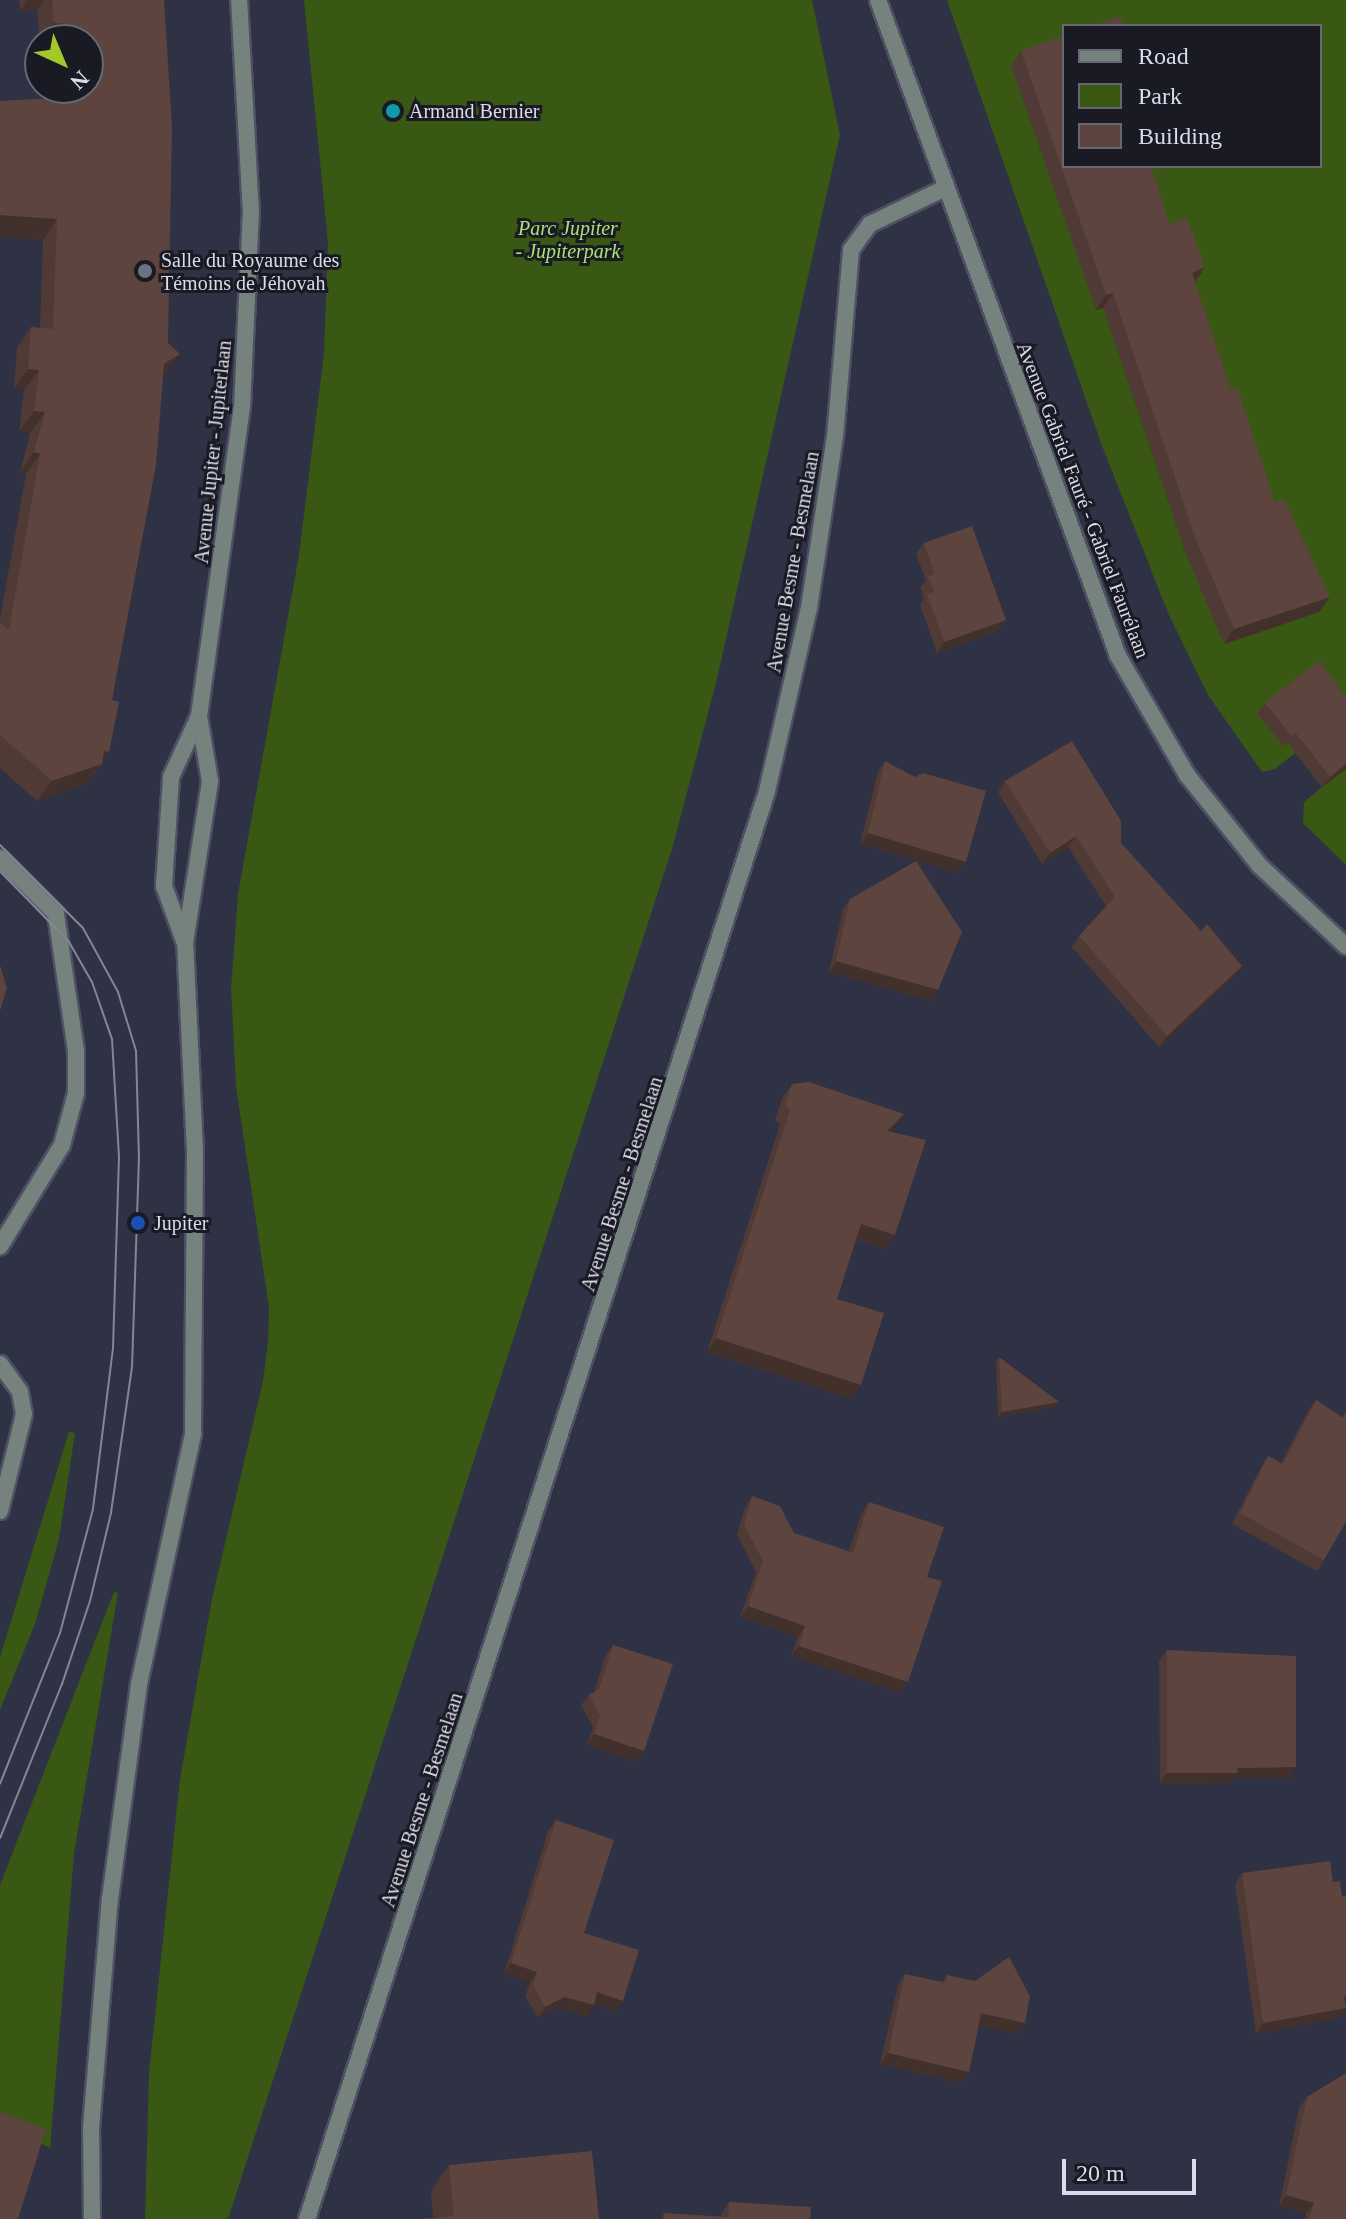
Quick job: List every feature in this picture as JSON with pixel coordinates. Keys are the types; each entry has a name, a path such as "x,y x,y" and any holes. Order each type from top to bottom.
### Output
{"street":[{"name":"Avenue Jupiter - Jupiterlaan","path":"185,943 164,886 163,852 171,777 199,716 242,408 251,213 239,0"},
{"name":"Avenue Gabriel Fauré - Gabriel Faurélaan","path":"882,3 945,188 1118,656 1187,775 1259,865 1346,946"},
{"name":"Avenue Besme - Besmelaan","path":"307,2219 767,791 809,608 826,499 851,250 870,224 945,188"},
{"name":"Avenue Jupiter - Jupiterlaan","path":"92,2219 91,2128 110,1899 139,1684 193,1434 196,1221 185,943 210,781 199,716"},
{"path":"0,858 56,914 72,994 76,1093 52,1168 0,1246"},
{"path":"0,1364 20,1392 24,1414 0,1511"}],"green space":[{"name":"Parc Jupiter - Jupiterpark","path":"304,0 812,0 840,135 716,683 672,849 228,2219 145,2219 149,2073 180,1779 212,1599 263,1381 268,1342 269,1308 236,1086 231,989 238,894 299,555 324,353 328,243"},
{"path":"947,0 1346,0 1346,865 1303,823 1304,802 1322,787 1295,753 1275,769 1262,772 1208,695 1169,615 1102,446"},
{"path":"69,1432 75,1433 59,1539 35,1624 0,1710 0,1657"},
{"path":"114,1592 118,1593 74,1854 50,2148 0,2124 0,1885"}],"building":[{"path":"52,0 164,0 172,126 168,343 180,354 164,364 156,465 112,700 119,702 109,752 104,751 102,764 52,781 0,735 0,623 9,630 40,454 34,452 45,412 34,411 39,370 28,369 31,327 53,329 57,219 0,215 0,101 104,104 104,24 54,23"},
{"path":"1120,16 1123,24 1098,24"},
{"path":"1062,37 1062,168 1152,168 1170,224 1187,217 1205,267 1192,273 1231,390 1237,388 1275,503 1284,499 1330,597 1234,629 1195,537 1113,293 1106,295 1021,51"},
{"path":"972,526 1006,620 944,642 927,594 934,592 928,577 935,574 924,543"},
{"path":"1319,661 1346,697 1346,764 1330,777 1295,732 1292,736 1265,703"},
{"path":"1072,741 1121,821 1121,843 1201,931 1207,924 1242,966 1167,1036 1079,936 1115,897 1076,836 1050,853 1005,781"},
{"path":"885,761 915,777 923,773 986,791 966,862 868,833"},
{"path":"916,861 962,932 938,990 836,961 850,899"},
{"path":"0,965 7,988 0,1011"},
{"path":"809,1082 904,1114 887,1131 926,1140 895,1235 861,1224 837,1299 884,1313 861,1385 716,1338 790,1110 785,1105 792,1084"},
{"path":"999,1357 1059,1402 1002,1412"},
{"path":"1316,1400 1343,1418 1346,1412 1346,1522 1324,1560 1240,1513 1268,1456 1283,1464"},
{"path":"752,1496 780,1506 794,1533 853,1553 869,1502 944,1527 927,1577 942,1581 908,1682 799,1646 805,1626 748,1606 763,1561 744,1525"},
{"path":"613,1645 673,1664 644,1751 594,1734 600,1716 589,1695 599,1689"},
{"path":"1167,1650 1296,1656 1296,1767 1237,1768 1238,1773 1167,1773"},
{"path":"556,1820 614,1840 584,1933 639,1950 623,2001 597,1992 594,2005 564,1997 545,2007 533,1985 537,1972 511,1963"},
{"path":"1330,1861 1333,1882 1340,1881 1342,1896 1346,1896 1346,2008 1263,2023 1242,1873"},
{"path":"1009,1957 1030,1996 1025,2023 981,2013 969,2072 888,2053 905,1974 946,1983 947,1975 975,1981"},
{"path":"1346,2073 1346,2219 1309,2219 1314,2203 1286,2195 1307,2097"},
{"path":"0,2112 46,2129 18,2219 0,2219"},
{"path":"592,2151 599,2219 418,2219 454,2216 449,2165"},
{"path":"729,2202 811,2207 810,2219 664,2219 664,2213 728,2217"}],"tram line":[{"path":"0,845 83,928 118,992 136,1051 139,1157 132,1367 111,1513 90,1601 62,1684 0,1838"},
{"path":"0,871 69,942 92,982 112,1039 119,1157 113,1348 93,1509 60,1633 0,1784"}],"place":[{"name":"Armand Bernier","path":"393,111"},
{"name":"Salle du Royaume des Témoins de Jéhovah","path":"145,271"},
{"name":"Jupiter","path":"138,1223"}]}
